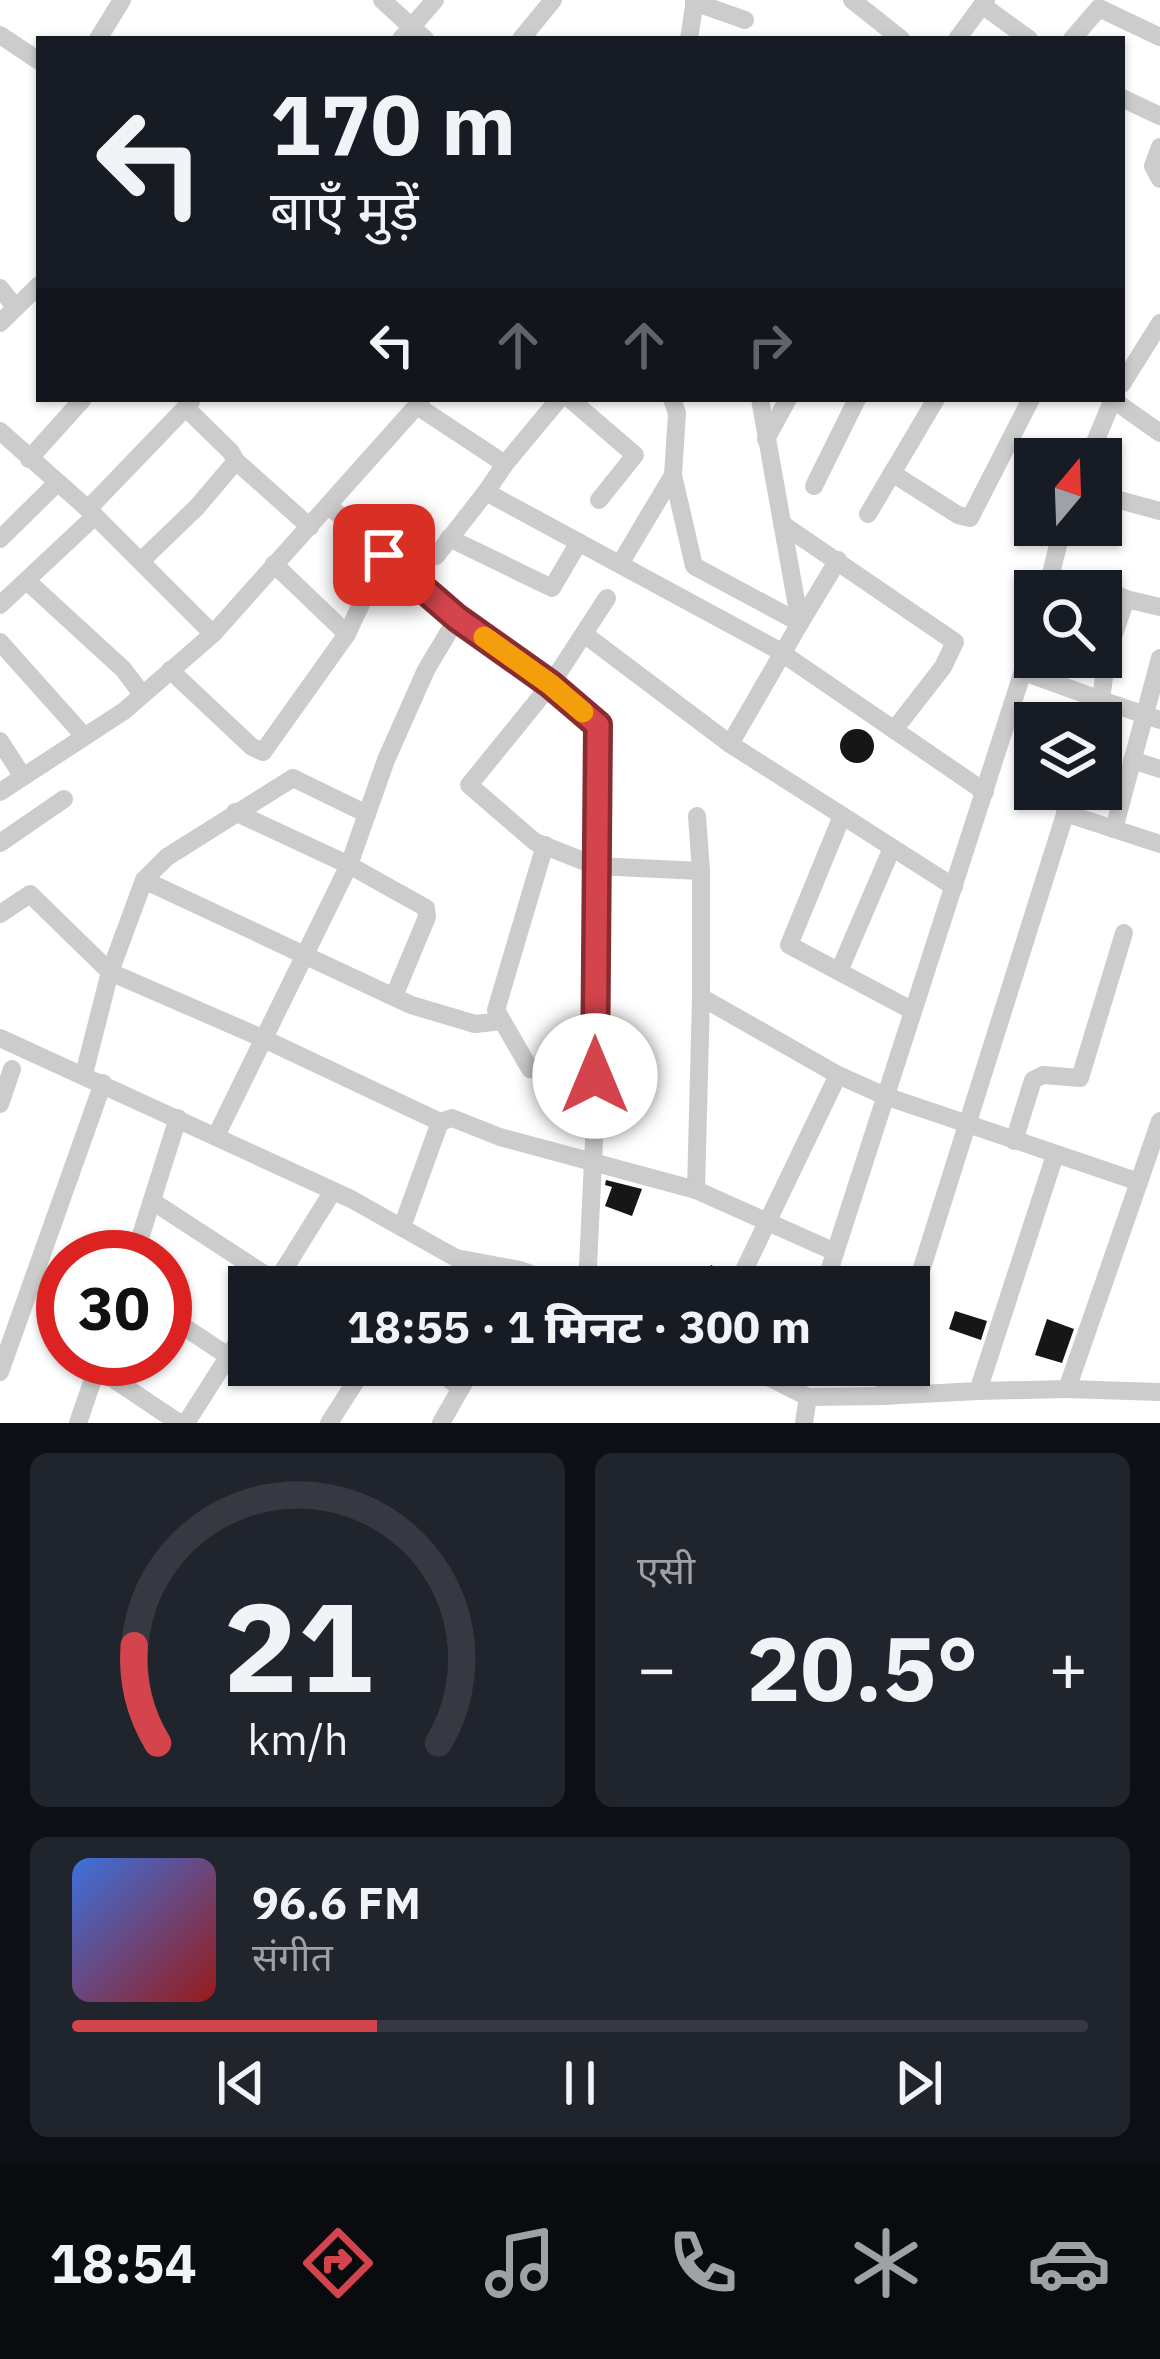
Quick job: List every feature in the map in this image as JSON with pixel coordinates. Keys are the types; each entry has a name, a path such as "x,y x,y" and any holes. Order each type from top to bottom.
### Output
{"street":[{"path":"100,36 122,0"},
{"path":"382,0 413,35 435,0"},
{"path":"532,35 553,0"},
{"path":"852,0 892,36"},
{"path":"689,36 694,1 745,20"},
{"path":"959,36 984,3 1025,36"},
{"path":"1075,36 1099,8 1160,37"},
{"path":"0,35 36,59"},
{"path":"1125,99 1160,116"},
{"path":"1160,147 1153,166 1160,179"},
{"path":"0,288 15,308"},
{"path":"0,323 36,288"},
{"path":"1125,379 1160,323"},
{"path":"29,459 79,402"},
{"path":"0,792 142,694 213,634 420,402 505,464"},
{"path":"170,670 262,752 347,634 384,555 404,532 436,556 557,402"},
{"path":"574,402 635,454 599,500"},
{"path":"673,402 677,413 673,475 694,566 800,622"},
{"path":"760,402 800,622"},
{"path":"766,439 786,402"},
{"path":"814,486 856,402"},
{"path":"868,514 934,402"},
{"path":"892,473 970,518 1029,402"},
{"path":"1096,438 1111,402"},
{"path":"1116,402 1160,434"},
{"path":"0,605 28,581 190,403 236,461 310,527"},
{"path":"2,437 92,512 213,634"},
{"path":"141,561 236,461"},
{"path":"620,564 673,475"},
{"path":"0,539 56,484"},
{"path":"486,492 782,654 985,792"},
{"path":"1122,501 1160,512"},
{"path":"329,506 457,618 550,684 598,725 588,1266"},
{"path":"782,524 955,642 943,667 894,730"},
{"path":"449,538 552,587 578,542"},
{"path":"730,744 838,560"},
{"path":"274,564 347,634"},
{"path":"28,581 123,668 142,694"},
{"path":"1122,597 1160,607"},
{"path":"607,598 550,684 469,785 544,845 596,866 701,872"},
{"path":"1101,700 1108,654 1126,599"},
{"path":"216,1136 349,865 386,760 426,670 457,618"},
{"path":"584,634 730,744 954,887"},
{"path":"0,641 84,736"},
{"path":"1114,829 1132,760 1152,717 1160,658"},
{"path":"831,1266 1022,678"},
{"path":"1040,678 1152,717"},
{"path":"0,741 23,777"},
{"path":"1132,760 1160,769"},
{"path":"83,1074 110,972 144,880 166,857 293,778 367,814"},
{"path":"0,843 64,799"},
{"path":"922,1266 1066,810"},
{"path":"235,812 349,865 426,908 427,917 394,996"},
{"path":"1065,813 1160,844"},
{"path":"696,1190 701,997 697,816"},
{"path":"842,816 789,945 913,1011"},
{"path":"544,845 496,1010 530,1069 595,1076"},
{"path":"840,969 892,848"},
{"path":"144,880 394,996 475,1024 502,1021"},
{"path":"0,914 30,894 110,972 440,1122 452,1118 500,1137 696,1190 835,1252"},
{"path":"1014,1141 1033,1080 1043,1075 1080,1078 1124,933"},
{"path":"701,997 838,1075 885,1096 1138,1182"},
{"path":"0,1104 9,1042 333,1191 479,1266"},
{"path":"747,1266 838,1075"},
{"path":"0,1372 104,1083"},
{"path":"143,1230 178,1118"},
{"path":"1067,1389 1160,1121"},
{"path":"402,1227 440,1122"},
{"path":"978,1391 1054,1155"},
{"path":"289,1266 333,1191"},
{"path":"152,1201 250,1266"},
{"path":"131,1386 183,1423 228,1356 192,1332"},
{"path":"79,1423 91,1386"},
{"path":"329,1423 353,1386"},
{"path":"441,1423 458,1386"},
{"path":"786,1386 800,1393 882,1396 1067,1389 1160,1392"},
{"path":"800,1386 804,1423"},
{"path":"882,1396 885,1386"}],"building":[{"path":"857,729 869,734 874,746 869,758 857,763 845,758 840,746 845,734"},
{"path":"606,1180 642,1189 632,1216 605,1206 612,1187 605,1185"},
{"path":"955,1311 987,1321 981,1340 949,1329"},
{"path":"1047,1319 1074,1329 1062,1363 1035,1355"}],"slow traffic":[{"path":"484,637 583,712"}],"route":[{"path":"384,555 457,618 550,684 598,725 595,1076"}]}
